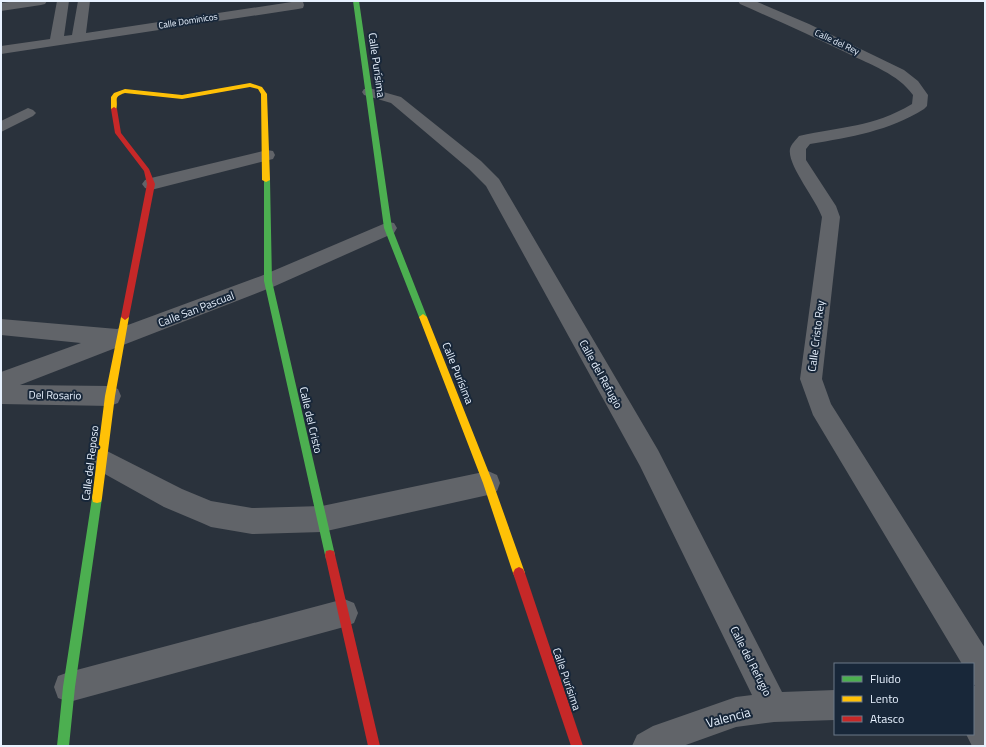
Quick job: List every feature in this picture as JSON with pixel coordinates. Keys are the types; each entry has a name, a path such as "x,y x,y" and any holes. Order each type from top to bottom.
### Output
{"street":[{"path":"1,6 41,1"},
{"path":"56,42 63,1"},
{"path":"78,38 84,1"},
{"name":"Calle Purísima","path":"356,1 388,228 488,483 577,746"},
{"name":"Calle del Rey","path":"744,1 804,27 899,73 914,84 921,95"},
{"name":"Calle Dominicos","path":"1,50 56,42 258,6 298,5"},
{"name":"Calle del Cristo","path":"151,184 147,171 118,133 114,122 113,98 116,94 125,91 182,97 250,85 260,88 264,94 268,281 374,746"},
{"name":"Calle del Refugio","path":"369,92 396,100 475,165 493,183 649,458 774,707"},
{"name":"Calle Cristo Rey","path":"921,95 919,106 905,116 876,127 806,140 798,148 798,160 827,206 831,217 811,379 821,408 985,675"},
{"path":"1,127 28,113"},
{"path":"151,184 266,155"},
{"name":"Calle del Reposo","path":"63,746 69,688 103,460 110,396 151,184"},
{"name":"Calle San Pascual","path":"1,382 268,281 388,228"},
{"path":"1,327 120,338"},
{"name":"Del Rosario","path":"1,394 110,396"},
{"path":"103,460 172,498 211,514 252,521 322,519 488,483"},
{"path":"69,688 344,613"},
{"path":"974,701 985,700"},
{"name":"Valencia","path":"648,746 664,737 736,712 774,707 834,705"},
{"path":"974,716 985,739"}],"traffic: fast":[{"path":"356,1 388,228 423,317"},
{"path":"266,180 268,281 330,555"},
{"path":"63,746 69,687 97,498"}],"traffic: slow":[{"path":"114,109 113,98 116,94 125,91 182,97 250,85 260,88 264,94 266,180"},
{"path":"97,498 110,396 125,317"},
{"path":"423,317 488,483 519,573"}],"traffic: jam":[{"path":"114,109 118,133 147,171 151,184 125,317"},
{"path":"330,555 374,746"},
{"path":"519,573 577,746"}]}
